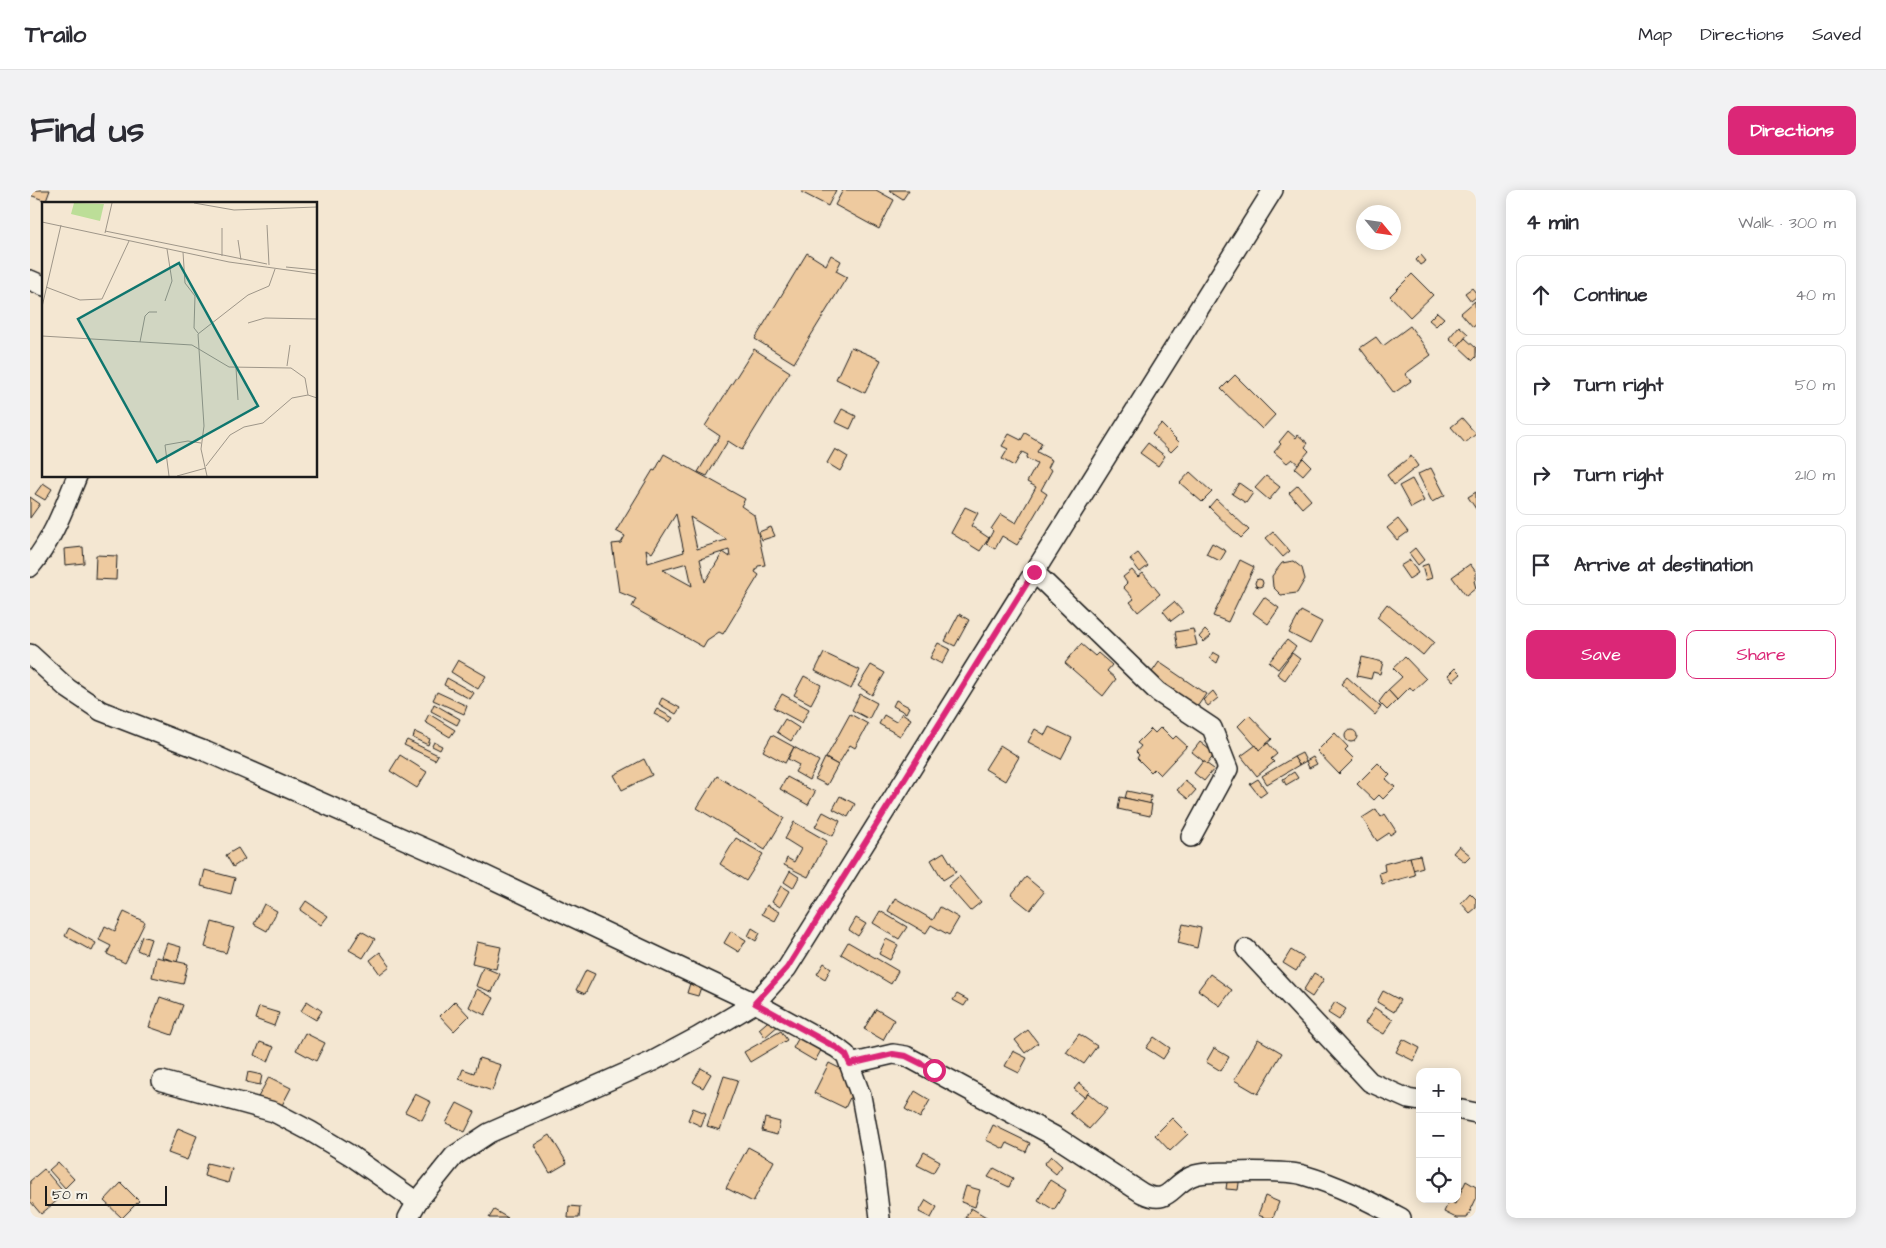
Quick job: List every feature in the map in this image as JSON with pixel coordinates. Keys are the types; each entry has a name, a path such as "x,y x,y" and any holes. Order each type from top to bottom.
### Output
{"street":[{"path":"162,1081 274,1112 350,1155 413,1210 454,1156 489,1133 653,1061 755,1003 787,968 1273,190"},
{"path":"30,280 42,285"},
{"path":"30,567 37,559 59,521 76,478"},
{"path":"1034,572 1158,692 1212,728 1228,769 1191,837"},
{"path":"30,654 67,688 101,711 207,752 456,862 755,1003 837,1048 846,1055 861,1096 873,1161 880,1218"},
{"path":"1246,949 1370,1082 1408,1099 1416,1100"},
{"path":"850,1064 893,1054 906,1056 1056,1138 1154,1199 1165,1196 1181,1182 1196,1175 1236,1172 1301,1174 1352,1192 1402,1218"},
{"path":"1461,1110 1476,1113"}],"building":[{"path":"30,190 50,190 46,201 30,195"},
{"path":"803,190 836,190 828,206 801,192"},
{"path":"843,190 876,190 894,200 879,229 835,205"},
{"path":"889,190 909,190 903,199"},
{"path":"807,253 826,265 831,255 841,261 836,271 847,277 794,363 755,339"},
{"path":"1421,255 1426,261 1420,265 1416,260"},
{"path":"1412,274 1433,295 1410,317 1390,296"},
{"path":"1472,288 1476,293 1476,297 1471,301 1465,293"},
{"path":"1475,301 1476,325 1473,327 1461,313"},
{"path":"1437,312 1444,318 1436,326 1429,320"},
{"path":"1410,326 1431,355 1405,374 1411,381 1394,393 1360,348 1376,337 1383,346"},
{"path":"1459,326 1468,334 1458,346 1449,338"},
{"path":"1465,338 1476,348 1476,357 1473,360 1458,346"},
{"path":"851,347 881,360 865,393 836,379"},
{"path":"754,349 790,372 742,450 728,441 707,476 698,472 720,436 705,426"},
{"path":"1235,375 1275,415 1262,429 1221,389"},
{"path":"842,409 856,416 850,429 835,422"},
{"path":"1462,418 1476,434 1465,443 1451,427"},
{"path":"1161,424 1180,443 1171,452 1152,434"},
{"path":"1288,431 1296,438 1298,435 1308,443 1305,447 1309,451 1298,464 1292,459 1287,463 1274,452"},
{"path":"1025,433 1042,443 1037,452 1052,460 1048,468 1052,470 1041,490 1047,494 1017,545 1002,536 995,549 986,544 993,531 991,529 1001,514 1016,523 1036,487 1027,482 1037,464 1026,458 1028,455 1022,452 1014,466 1002,459 1008,449 1002,446 1009,434 1021,440"},
{"path":"1148,443 1165,456 1158,466 1140,453"},
{"path":"835,449 848,457 840,471 827,463"},
{"path":"664,454 745,499 741,506 754,515 765,565 758,566 755,572 759,575 723,634 719,632 707,640 703,647 632,607 636,599 619,592 612,544 621,543 625,536 616,531 653,470 655,471","holes":["676,514 684,552 648,563 646,549 652,553","690,517 726,539 697,549","729,550 730,557 723,552 705,582 700,559","687,563 692,586 663,570"]},
{"path":"1411,456 1418,466 1394,485 1387,475"},
{"path":"1303,458 1311,466 1303,475 1295,468"},
{"path":"1431,468 1445,495 1432,502 1418,474"},
{"path":"1190,472 1212,492 1202,502 1180,483"},
{"path":"1266,476 1280,487 1269,500 1255,488"},
{"path":"1412,479 1424,501 1411,508 1399,486"},
{"path":"43,483 52,489 45,500 35,494"},
{"path":"1239,483 1253,493 1246,503 1232,494"},
{"path":"1298,485 1311,500 1302,508 1289,493"},
{"path":"1476,492 1476,509 1468,497"},
{"path":"30,497 40,504 30,518"},
{"path":"1216,499 1249,530 1241,538 1209,507"},
{"path":"965,507 978,513 971,526 989,538 980,551 951,533"},
{"path":"1398,519 1408,532 1397,540 1387,528"},
{"path":"771,527 775,536 762,540 759,532"},
{"path":"1273,532 1290,551 1283,557 1266,538"},
{"path":"1212,543 1226,551 1220,561 1206,554"},
{"path":"83,547 84,563 65,565 64,549"},
{"path":"1415,548 1424,560 1418,565 1409,553"},
{"path":"1138,553 1148,566 1140,572 1130,559"},
{"path":"96,555 117,556 116,580 95,579"},
{"path":"1240,560 1254,567 1228,622 1213,616"},
{"path":"1410,560 1418,573 1409,579 1400,566"},
{"path":"1293,561 1302,568 1305,579 1297,593 1281,595 1273,587 1272,576 1282,563"},
{"path":"1428,564 1432,578 1426,580 1422,566"},
{"path":"1470,564 1476,572 1476,580 1474,581 1476,588 1466,596 1452,577"},
{"path":"1132,570 1138,577 1143,573 1160,594 1138,612 1130,602 1134,599 1123,587 1127,583 1123,577"},
{"path":"1259,579 1263,583 1259,587 1255,583"},
{"path":"1264,597 1279,608 1268,624 1253,613"},
{"path":"1174,602 1183,612 1171,621 1163,611"},
{"path":"1387,604 1434,642 1423,655 1377,617"},
{"path":"1301,611 1322,622 1310,644 1289,633"},
{"path":"959,614 969,620 955,646 945,641"},
{"path":"1193,629 1197,645 1178,649 1175,632"},
{"path":"1205,630 1211,636 1204,642 1199,637"},
{"path":"1287,640 1296,647 1278,669 1269,662"},
{"path":"938,643 950,649 942,664 930,658"},
{"path":"1081,644 1095,656 1098,653 1112,665 1107,671 1116,679 1103,696 1065,663"},
{"path":"1213,652 1220,656 1217,663 1210,658"},
{"path":"824,653 860,670 851,689 815,671"},
{"path":"1292,653 1300,659 1285,680 1277,674"},
{"path":"1362,657 1383,662 1380,674 1373,672 1371,679 1357,676"},
{"path":"1405,657 1426,679 1413,691 1410,687 1397,700 1388,690 1402,677 1393,668"},
{"path":"458,660 486,676 478,689 451,672"},
{"path":"1159,662 1206,694 1197,707 1150,675"},
{"path":"871,665 885,673 872,695 858,686"},
{"path":"1455,668 1461,674 1453,681 1448,675"},
{"path":"804,676 821,685 811,704 794,695"},
{"path":"1347,677 1381,707 1375,715 1341,684"},
{"path":"447,678 474,693 470,699 444,685"},
{"path":"1388,690 1397,700 1387,710 1379,702"},
{"path":"1213,691 1218,698 1208,706 1203,700"},
{"path":"437,692 467,706 464,714 433,700"},
{"path":"782,694 809,709 802,723 774,708"},
{"path":"860,694 877,703 869,719 852,710"},
{"path":"662,698 680,708 676,714 659,704"},
{"path":"896,700 909,707 906,713 893,706"},
{"path":"434,704 460,719 457,725 431,711"},
{"path":"657,709 673,718 670,722 654,714"},
{"path":"902,713 911,719 900,736 879,724 884,715 896,722"},
{"path":"429,714 455,730 450,737 425,722"},
{"path":"850,714 868,724 855,748 850,745 838,765 826,758"},
{"path":"1249,715 1272,739 1259,750 1238,726"},
{"path":"785,719 799,728 791,741 777,732"},
{"path":"1049,727 1072,738 1061,759 1028,742 1035,729 1045,735"},
{"path":"1161,727 1173,739 1176,736 1187,746 1160,775 1154,769 1151,772 1137,758 1139,755 1136,752 1141,746 1137,743 1151,729 1155,733"},
{"path":"1351,730 1357,736 1351,742 1345,736"},
{"path":"415,732 430,739 428,745 413,738"},
{"path":"1335,733 1348,747 1345,750 1354,759 1339,774 1317,751"},
{"path":"772,735 794,747 785,763 763,751"},
{"path":"407,740 438,755 435,760 404,745"},
{"path":"434,742 442,746 440,750 432,746"},
{"path":"1200,742 1215,754 1207,764 1192,752"},
{"path":"1268,743 1277,754 1271,759 1274,762 1257,776 1241,756 1256,745 1259,750"},
{"path":"1000,745 1019,757 1005,781 985,769"},
{"path":"794,747 819,761 809,780 795,772 799,765 788,759"},
{"path":"1302,753 1306,761 1299,765 1294,757"},
{"path":"400,755 427,772 417,788 390,771"},
{"path":"1294,757 1299,765 1267,784 1262,776"},
{"path":"1313,757 1317,764 1309,768 1306,761"},
{"path":"825,758 838,765 827,785 815,779"},
{"path":"644,759 652,775 622,790 614,775"},
{"path":"1203,761 1214,769 1204,781 1194,773"},
{"path":"1378,763 1390,775 1386,779 1395,787 1383,799 1379,795 1374,800 1357,784"},
{"path":"1294,772 1298,778 1286,785 1283,779"},
{"path":"717,776 784,818 765,850 697,808"},
{"path":"787,777 815,792 808,805 780,789"},
{"path":"1258,779 1267,792 1260,797 1250,784"},
{"path":"1185,781 1196,790 1188,799 1177,790"},
{"path":"1127,791 1151,796 1150,804 1125,798"},
{"path":"840,796 855,804 848,817 833,809"},
{"path":"1120,797 1152,804 1150,816 1118,809"},
{"path":"1376,809 1381,817 1385,814 1396,831 1377,841 1362,818"},
{"path":"823,812 840,821 833,836 815,827"},
{"path":"794,822 827,841 808,877 784,865 787,858 794,862 801,849 785,839"},
{"path":"736,838 763,854 746,881 720,864"},
{"path":"1459,846 1471,856 1465,862 1453,853"},
{"path":"238,848 245,859 233,867 226,855"},
{"path":"944,852 956,872 943,880 931,860"},
{"path":"1420,855 1423,867 1413,870 1410,857"},
{"path":"1410,857 1415,875 1382,884 1379,873 1385,871 1384,864"},
{"path":"205,870 235,878 231,894 201,886"},
{"path":"790,871 799,877 793,888 784,882"},
{"path":"959,876 981,902 970,911 948,886"},
{"path":"1026,877 1044,892 1030,910 1011,895"},
{"path":"781,886 789,891 780,907 772,902"},
{"path":"1470,893 1476,899 1476,908 1470,913 1461,903"},
{"path":"895,898 933,920 940,907 959,918 949,935 931,925 926,933 888,911"},
{"path":"306,901 328,916 321,925 300,910"},
{"path":"264,904 277,911 267,931 254,924"},
{"path":"767,905 780,912 775,921 762,914"},
{"path":"880,911 907,927 899,939 873,923"},
{"path":"124,912 145,922 125,963 107,954 111,946 99,940 105,926 115,931"},
{"path":"856,918 866,924 858,936 849,930"},
{"path":"212,922 234,928 226,953 205,947"},
{"path":"1183,924 1201,928 1197,948 1178,943"},
{"path":"69,928 96,943 92,951 65,936"},
{"path":"752,928 760,933 756,941 748,936"},
{"path":"361,931 375,939 363,958 349,950"},
{"path":"731,931 746,940 739,952 724,943"},
{"path":"142,936 151,939 146,954 137,950"},
{"path":"886,939 898,945 890,960 879,954"},
{"path":"477,942 501,947 496,969 472,963"},
{"path":"848,942 898,971 891,984 841,954"},
{"path":"167,943 181,947 177,962 162,957"},
{"path":"1291,950 1304,958 1296,971 1283,963"},
{"path":"380,952 390,966 380,974 370,960"},
{"path":"156,957 188,964 183,984 152,977"},
{"path":"824,963 831,968 825,979 817,974"},
{"path":"483,967 500,974 492,992 476,986"},
{"path":"586,970 595,974 585,994 576,990"},
{"path":"1314,973 1324,979 1312,997 1303,991"},
{"path":"1210,974 1232,990 1220,1006 1198,990"},
{"path":"691,980 702,984 698,996 687,993"},
{"path":"477,989 494,998 485,1015 469,1007"},
{"path":"1383,991 1400,1000 1394,1012 1377,1002"},
{"path":"957,994 968,1000 964,1006 953,1000"},
{"path":"160,997 183,1005 172,1035 149,1027"},
{"path":"307,1001 322,1011 316,1020 301,1011"},
{"path":"455,1001 469,1016 454,1031 440,1016"},
{"path":"1335,1002 1346,1009 1339,1020 1328,1013"},
{"path":"259,1007 279,1013 274,1026 255,1019"},
{"path":"1375,1008 1393,1020 1384,1034 1365,1023"},
{"path":"876,1009 894,1020 883,1040 864,1029"},
{"path":"773,1017 779,1025 765,1037 759,1029"},
{"path":"1028,1030 1038,1043 1025,1053 1015,1040"},
{"path":"781,1031 787,1040 750,1062 744,1052"},
{"path":"802,1032 824,1045 815,1061 793,1048"},
{"path":"305,1033 325,1043 316,1061 296,1050"},
{"path":"1079,1034 1097,1046 1084,1064 1066,1052"},
{"path":"1154,1037 1170,1048 1163,1059 1146,1048"},
{"path":"1258,1039 1282,1053 1258,1094 1234,1080"},
{"path":"1403,1039 1420,1048 1414,1061 1396,1052"},
{"path":"260,1042 274,1047 268,1062 255,1055"},
{"path":"1214,1048 1229,1057 1221,1071 1206,1062"},
{"path":"1013,1051 1027,1058 1019,1073 1005,1066"},
{"path":"479,1058 501,1065 492,1091 459,1079 463,1069 474,1073"},
{"path":"829,1063 851,1074 856,1085 845,1108 814,1093"},
{"path":"701,1068 711,1074 703,1088 693,1082"},
{"path":"248,1072 262,1075 260,1085 246,1082"},
{"path":"724,1076 738,1080 720,1130 707,1126"},
{"path":"269,1077 291,1088 279,1111 257,1099"},
{"path":"1079,1083 1089,1091 1084,1097 1074,1089"},
{"path":"915,1091 930,1100 920,1118 905,1109"},
{"path":"1088,1093 1107,1109 1089,1129 1070,1113"},
{"path":"415,1094 431,1102 422,1120 405,1112"},
{"path":"457,1103 475,1112 465,1132 446,1123"},
{"path":"693,1108 706,1113 701,1126 688,1120"},
{"path":"765,1118 780,1122 777,1135 762,1131"},
{"path":"1172,1118 1188,1134 1170,1151 1155,1135"},
{"path":"993,1125 1030,1143 1026,1152 1007,1143 1004,1149 986,1140"},
{"path":"178,1128 197,1136 187,1160 168,1153"},
{"path":"550,1135 567,1163 550,1173 534,1145"},
{"path":"748,1147 774,1161 753,1202 726,1188"},
{"path":"924,1152 940,1161 933,1173 917,1165"},
{"path":"1051,1156 1062,1166 1056,1174 1044,1164"},
{"path":"58,1162 74,1179 65,1188 49,1170"},
{"path":"207,1163 232,1169 228,1183 204,1176"},
{"path":"994,1168 1013,1178 1009,1187 988,1177"},
{"path":"44,1169 65,1194 41,1214 30,1201 30,1181"},
{"path":"1228,1175 1240,1176 1238,1190 1226,1189"},
{"path":"1050,1180 1066,1190 1054,1210 1038,1200"},
{"path":"1466,1181 1476,1187 1476,1199 1467,1218 1456,1218 1444,1212 1448,1203 1461,1203 1461,1191"},
{"path":"121,1183 139,1201 122,1218 104,1201"},
{"path":"966,1186 980,1190 975,1207 961,1202"},
{"path":"1265,1196 1279,1202 1273,1218 1258,1215"},
{"path":"926,1200 937,1207 931,1218 919,1212"},
{"path":"569,1206 580,1207 579,1218 568,1218"},
{"path":"971,1208 988,1218 965,1218"},
{"path":"494,1210 508,1218 489,1218"}],"route":[{"path":"934,1070 906,1056 893,1054 850,1064 846,1055 837,1048 755,1003 787,968 1034,572"}]}
